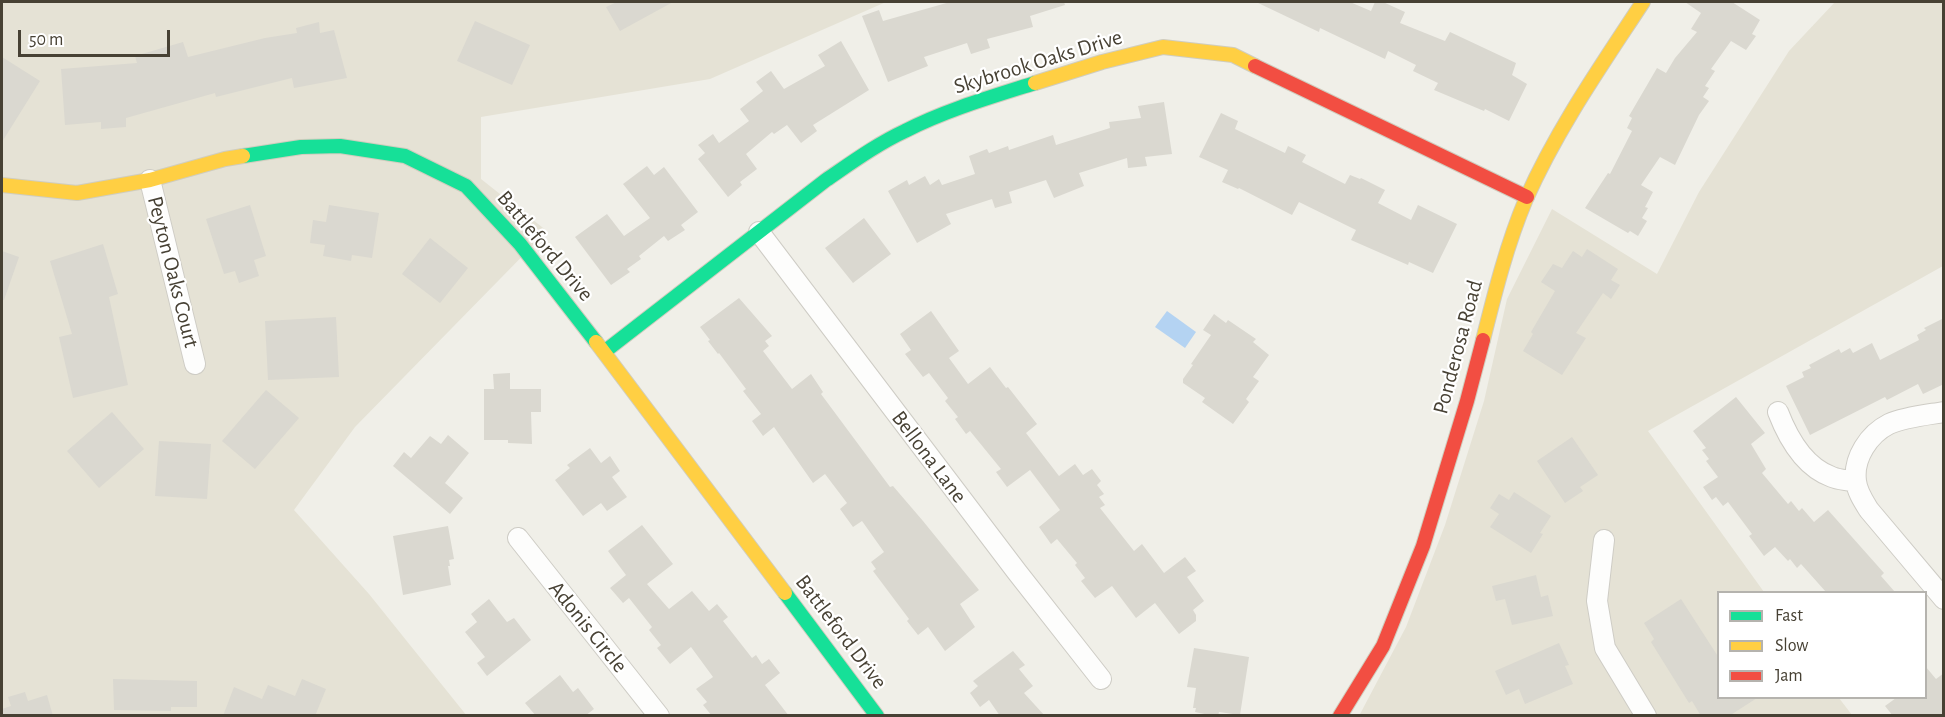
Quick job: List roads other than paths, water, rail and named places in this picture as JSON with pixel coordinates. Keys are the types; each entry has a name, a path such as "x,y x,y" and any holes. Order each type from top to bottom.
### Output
{"street":[{"name":"Ponderosa Road","path":"1340,716 1383,646 1423,546 1467,401 1501,269 1527,196 1565,122 1643,2"},
{"name":"Skybrook Oaks Drive","path":"604,352 826,180 904,131 957,108 1101,62 1163,46 1233,55 1527,196"},
{"name":"Battleford Drive","path":"2,185 77,193 150,180 225,159 301,147 340,146 405,156 466,186 520,243 877,716"},
{"name":"Peyton Oaks Court","path":"150,180 195,364"},
{"name":"Bellona Lane","path":"759,232 1101,679"},
{"path":"1778,412 1793,444 1816,468 1832,477 1856,482"},
{"path":"1944,412 1890,424 1873,435 1856,465 1856,482 1861,498 1944,599"},
{"name":"Adonis Circle","path":"518,538 659,716"},
{"path":"1604,540 1597,601 1605,648 1646,716"}],"water":[{"path":"1167,311 1196,332 1185,348 1155,327"}]}
